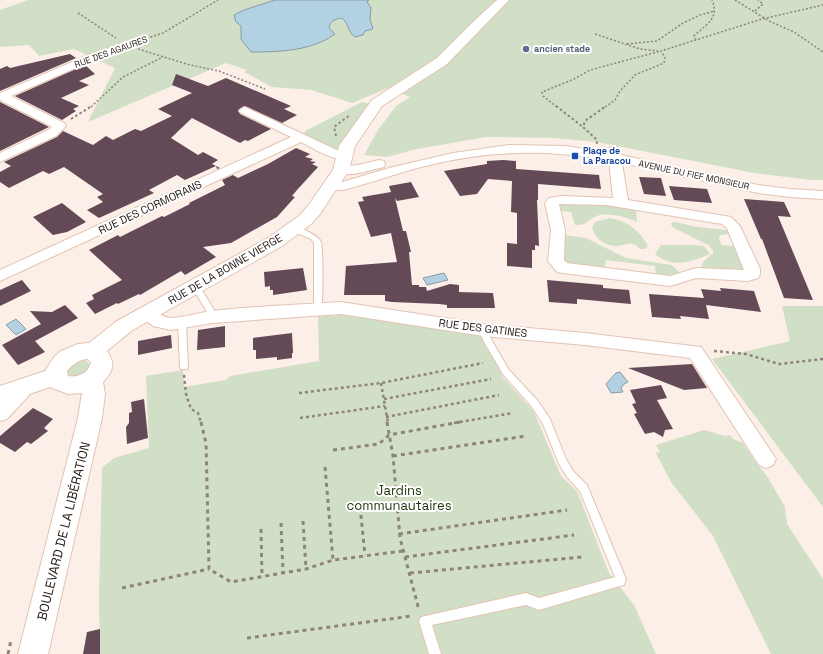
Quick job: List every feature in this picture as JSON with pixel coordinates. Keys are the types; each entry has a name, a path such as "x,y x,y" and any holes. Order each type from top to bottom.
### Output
{"street":[{"name":"RUE DE LA BONNE VIERGE","path":"94,352 111,336 147,313 275,242 294,228 314,210 330,187 343,163 347,146 377,103 442,61 477,24 503,0"},
{"name":"RUE DES AGAURES","path":"1,96 90,58 127,45"},
{"path":"0,158 52,133 60,126 1,96"},
{"path":"245,111 336,154 343,163"},
{"name":"RUE DES CORMORANS","path":"0,276 300,138"},
{"name":"AVENUE DU FIEF MONSIEUR","path":"343,163 358,169 433,151 467,145 503,141 554,142 597,147 615,154 738,186 781,192 823,195"},
{"name":"AVENUE DU FIEF MONSIEUR","path":"330,187 343,186 438,159 471,152 506,149 547,149 615,154 779,182 823,185"},
{"path":"615,154 621,203"},
{"path":"591,200 621,203 726,220 731,223 752,269 752,274 748,276 696,273 670,281 570,270 562,268 557,264 558,230 552,204 554,201 591,200"},
{"name":"RUE DES GATINES","path":"147,313 159,322 170,324 212,317 318,309 354,309 483,330 585,339 695,352"},
{"path":"82,352 94,352 99,355 103,364 97,375 91,396 80,385 68,386 58,381 56,376 58,366 68,357 82,352"},
{"path":"695,352 766,459"},
{"path":"0,395 56,376"},
{"path":"0,413 25,387"},
{"name":"BOULEVARD DE LA LIBÉRATION","path":"33,654 82,452 91,396"}],"lane":[{"path":"294,228 313,237 318,242 318,309"},
{"path":"195,286 210,310 212,317"},
{"path":"182,323 184,367"},
{"path":"435,654 425,621 526,598 539,604 620,581 621,579 584,488 570,474 562,461 547,422 535,404 506,372 488,342 483,330"}],"path":[{"name":"RUE DES AGAURES","path":"127,45 163,33 218,0"},
{"path":"696,40 694,36 711,21 715,11 716,7 712,0"},
{"path":"735,0 794,32 823,52"},
{"path":"755,10 763,4 758,0"},
{"path":"597,147 596,139 543,96 542,92 574,79 590,70 661,51 766,18 808,7 823,5"},
{"path":"627,44 657,41 683,23 700,15 715,11"},
{"path":"78,13 127,45 190,65 219,71 266,89"},
{"path":"595,34 645,50 661,51"},
{"path":"583,127 585,121 592,115 615,100 620,91 634,74 664,63 665,58 661,51"},
{"path":"60,126 90,108 123,77 163,57"},
{"path":"695,352 725,351 746,354 779,364 823,359"},
{"path":"299,393 381,383 484,363"},
{"path":"184,367 186,394 191,409 198,413 206,443 209,569"},
{"path":"384,399 492,379"},
{"path":"247,638 421,615 399,534 393,456 381,383"},
{"path":"386,417 499,395"},
{"path":"300,418 385,406"},
{"path":"333,450 379,444 389,435 513,413"},
{"path":"393,456 526,436"},
{"path":"325,467 333,560"},
{"path":"360,508 365,555"},
{"path":"399,534 567,510"},
{"path":"303,521 306,569"},
{"path":"281,523 283,572"},
{"path":"262,529 262,577"},
{"path":"405,557 574,535"},
{"path":"122,588 209,569 231,582 306,569 333,560 403,551"},
{"path":"410,573 582,557"}],"green space":[{"path":"28,0 823,0 823,180 811,180 754,173 597,142 554,138 486,137 417,149 387,157 364,155 378,130 396,106 410,97 388,88 352,103 311,90 272,87 244,72 247,70 226,63 88,122 115,68 74,49 39,56 29,45 0,47 0,10"},
{"path":"362,102 370,104 338,148 329,148 304,134 305,131"},
{"path":"561,204 601,204 636,210 637,222 623,217 602,215 593,218 585,224 575,225 571,212 561,211"},
{"path":"610,218 628,224 637,231 648,246 645,249 640,249 634,244 613,246 601,241 595,235 592,227 595,222"},
{"path":"675,222 697,227 727,230 729,234 720,235 719,239 722,245 734,246 743,269 701,268 703,262 713,253 713,250 708,245 672,227 671,223"},
{"path":"565,235 586,238 626,258 672,265 680,273 668,275 656,274 655,266 606,260 605,267 568,264 565,260"},
{"path":"661,245 704,246 710,254 682,263 675,263 661,259 655,254"},
{"path":"782,306 823,306 823,507 712,359 790,341"},
{"name":"Jardins communautaires","path":"347,315 480,336 487,345 503,377 534,412 561,476 577,491 609,573 634,605 656,654 100,654 99,599 102,468 114,458 149,448 146,376 183,370 184,387 226,380 230,376 319,361 318,316"},
{"path":"81,360 88,362 90,368 85,374 69,379 63,370"},
{"path":"704,430 725,436 730,435 733,439 743,443 767,476 785,507 787,524 823,579 823,654 771,654 713,536 671,482 656,453 660,452 656,445"}],"water":[{"path":"275,0 369,0 367,2 371,8 370,19 373,29 365,31 363,35 355,37 344,20 339,18 330,24 329,28 335,34 316,44 284,51 251,52 241,39 241,26 236,22 234,15 244,10"},
{"path":"444,273 448,280 427,285 423,278"},
{"path":"16,319 26,329 16,335 6,325"},
{"path":"620,372 628,382 621,388 623,392 611,393 606,384 616,373"}],"building":[{"path":"70,54 76,58 0,91 0,69 7,66 10,68"},
{"path":"85,65 95,74 79,81 89,85 61,98 79,106 73,109 76,111 62,120 15,96"},
{"path":"176,74 208,86 226,78 291,106 284,109 297,115 282,123 244,106 238,110 240,114 271,129 248,141 245,140 240,143 192,118 171,138 198,155 203,152 218,160 212,164 216,166 185,180 177,175 149,190 154,193 99,218 87,210 103,202 97,197 103,194 64,167 49,174 43,171 9,188 0,182 0,172 11,166 4,162 57,137 63,131 93,145 106,136 113,140 135,129 141,131 172,116 158,109 192,93 172,85"},
{"path":"0,102 49,127 0,151"},
{"path":"296,148 310,154 305,157 313,159 310,161 316,162 312,164 318,167 292,196 295,197 277,217 231,243 203,247 216,257 185,275 181,271 140,295 139,294 118,304 117,303 95,314 86,303 94,299 92,295 122,280 89,250 118,235 120,237 190,204 189,203 225,185 222,180 233,175 238,178 268,164"},
{"path":"487,161 516,161 516,169 599,175 601,189 538,184 537,200 539,246 535,245 535,250 532,250 532,268 507,266 507,243 517,244 517,213 511,212 512,181 488,179 477,194 460,196 444,171 487,164"},
{"path":"639,177 661,178 666,196 644,194"},
{"path":"411,182 419,197 397,201 395,198 403,231 406,231 411,252 409,252 412,285 426,287 427,291 450,284 459,285 459,292 493,293 495,308 447,308 447,305 439,304 385,301 385,295 344,295 346,266 397,262 391,233 371,237 358,202 364,201 362,197 391,192 389,186"},
{"path":"669,186 707,189 712,203 674,200"},
{"path":"744,199 784,202 791,217 778,216 813,300 784,298 762,239"},
{"path":"62,203 86,222 67,232 53,235 33,217"},
{"path":"303,268 307,290 273,295 273,290 270,290 270,286 265,287 264,272"},
{"path":"22,280 31,291 0,306 0,290"},
{"path":"547,280 603,285 603,288 629,290 631,304 577,299 577,304 549,302"},
{"path":"720,288 754,291 761,312 706,305 709,319 680,316 681,319 652,317 649,294 704,298 701,289 721,291"},
{"path":"65,305 78,318 35,341 45,352 18,365 2,345 41,324 30,311 52,312"},
{"path":"225,326 225,347 197,350 198,330"},
{"path":"292,333 292,358 277,360 277,357 256,359 256,350 253,350 253,338"},
{"path":"171,335 172,348 138,355 138,341"},
{"path":"692,364 707,388 684,390 628,368"},
{"path":"661,385 667,398 657,400 673,429 665,430 663,437 654,432 645,434 634,414 637,413 632,404 636,403 630,390"},
{"path":"144,399 148,438 127,444 126,427 129,423 129,413 132,412 131,402"},
{"path":"33,408 53,419 44,428 48,431 31,444 27,442 15,452 0,443 0,436"},
{"path":"100,629 100,654 83,654 87,632"}],"place":[{"name":"ancien stade","path":"526,49"},
{"name":"Plage de La Paracou","path":"575,156"}]}
